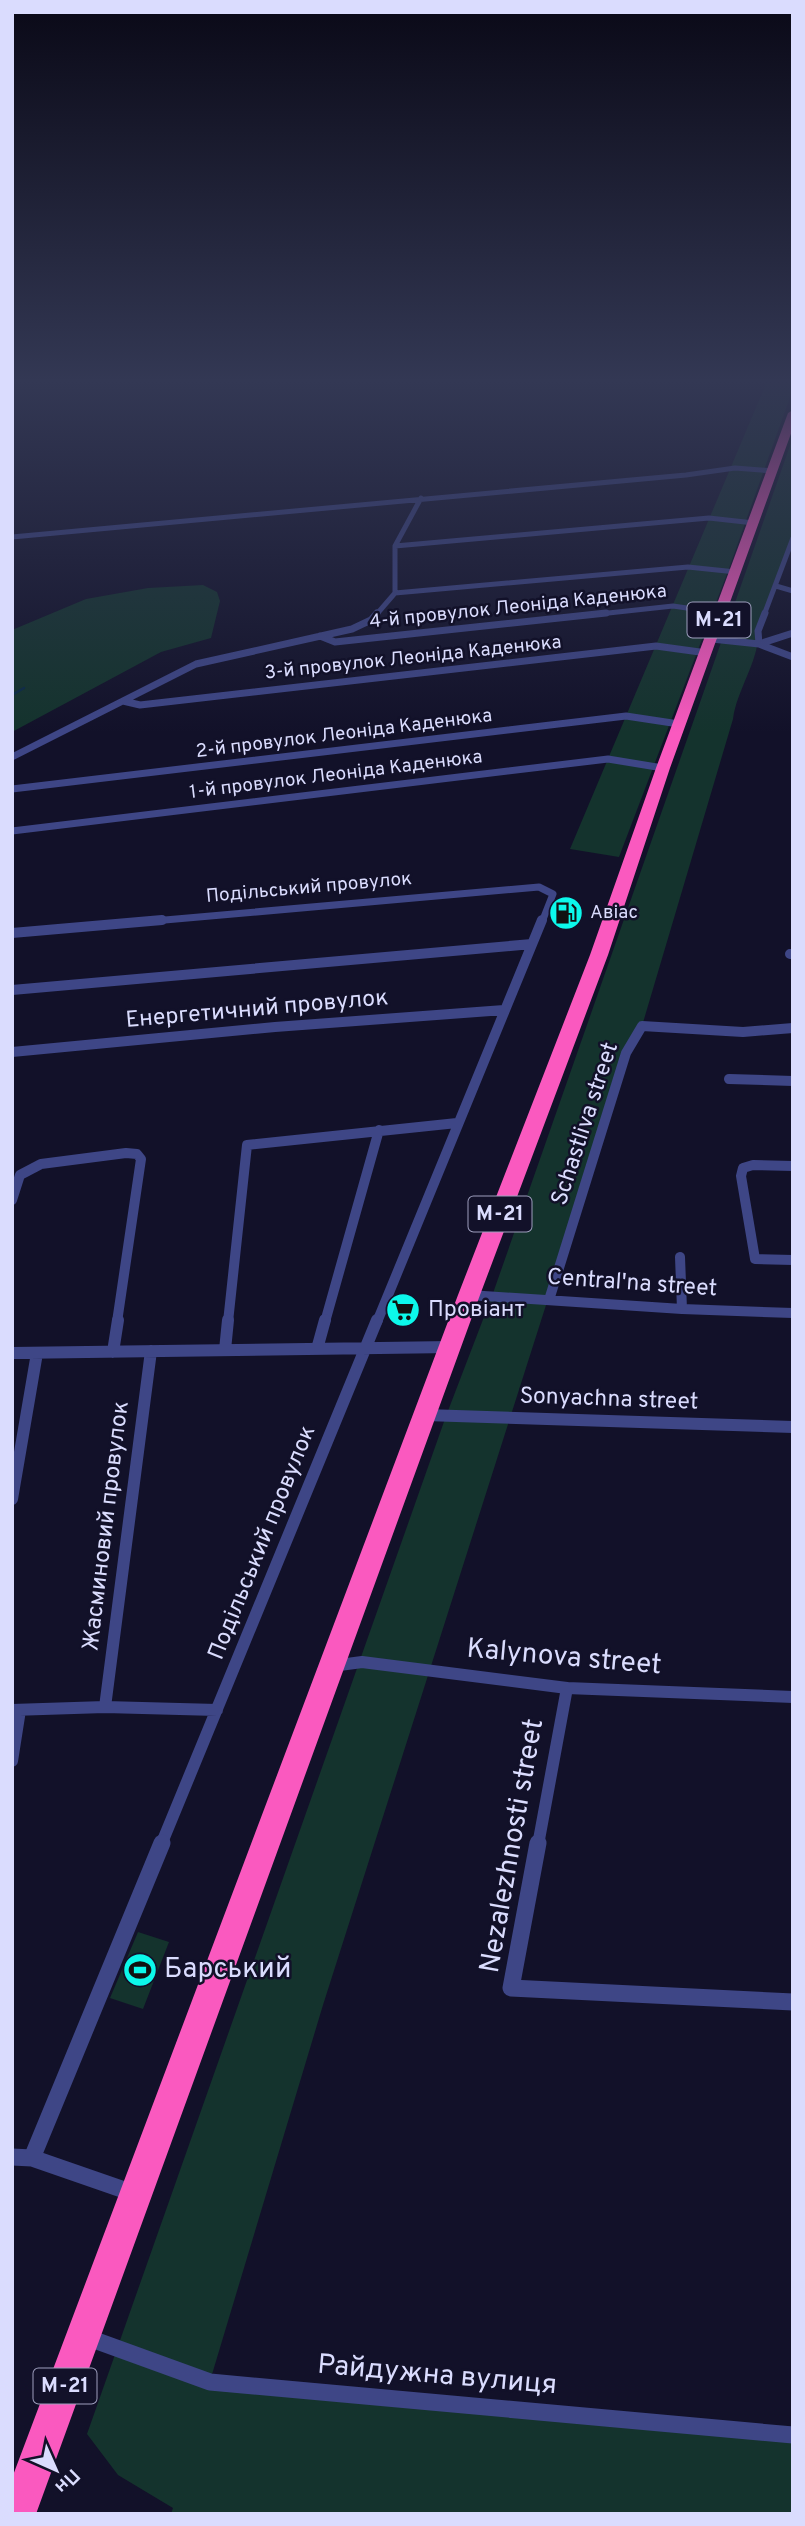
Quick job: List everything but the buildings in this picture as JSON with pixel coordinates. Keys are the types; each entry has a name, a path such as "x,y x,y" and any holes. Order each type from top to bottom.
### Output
{"highway":[{"name":"М-21","path":"17,2514 469,1295 599,955 663,768 764,497"}],"street":[{"path":"12,537 434,497"},
{"path":"395,593 395,546 421,498"},
{"path":"395,546 709,518 754,523"},
{"path":"759,645 758,631 793,538"},
{"path":"784,562 793,565"},
{"path":"12,757 197,664 363,625 395,593 688,567 736,572"},
{"path":"776,586 793,591"},
{"name":"4-й провулок Леоніда Каденюка","path":"320,636 335,642 673,606 721,613"},
{"path":"759,645 793,633"},
{"path":"712,639 759,645 793,657"},
{"name":"3-й провулок Леоніда Каденюка","path":"122,701 140,705 656,646 707,653"},
{"name":"2-й провулок Леоніда Каденюка","path":"12,789 626,716 679,724"},
{"name":"1-й провулок Леоніда Каденюка","path":"12,831 608,759 663,768"},
{"name":"Подільський провулок","path":"12,933 544,888 551,892 552,897 32,2158"},
{"path":"12,990 532,944"},
{"name":"Енергетичний провулок","path":"12,1052 288,1026 504,1010"},
{"name":"Schastliva street","path":"549,1300 626,1054 642,1026 743,1032 793,1028"},
{"path":"729,1079 793,1081"},
{"path":"225,1350 246,1147 254,1142 457,1123"},
{"path":"317,1349 379,1130"},
{"path":"12,1200 20,1175 41,1164 126,1153 136,1154 141,1158 113,1352"},
{"path":"793,1166 753,1165 743,1168 741,1175 755,1259 793,1260"},
{"path":"680,1257 682,1309"},
{"name":"Central'na street","path":"469,1295 682,1309 793,1313"},
{"path":"12,1353 451,1347"},
{"name":"Жасминовий провулок","path":"105,1707 151,1352"},
{"path":"12,1499 37,1353"},
{"name":"Sonyachna street","path":"425,1415 793,1427"},
{"name":"Kalynova street","path":"332,1666 362,1662 567,1688 793,1698"},
{"name":"Nezalezhnosti street","path":"567,1688 511,1988 793,2002"},
{"path":"12,1761 16,1710 105,1707 217,1710"},
{"path":"12,2157 32,2158 136,2194"},
{"name":"Райдужна вулиця","path":"83,2336 210,2382 793,2435"}],"green space":[{"path":"718,497 754,497 619,857 570,849"},
{"path":"772,497 793,497 793,538 758,631 755,653 735,708 642,1026 626,1054 323,2005 210,2381 793,2435 792,2514 171,2514 173,2508 118,2475 87,2434 446,1416 492,1296"},
{"path":"203,585 217,592 220,601 211,638 161,652 12,732 12,630 86,599 148,588"},
{"name":"Барський","path":"138,1932 169,1942 143,2009 110,1998"}],"waterway":[{"path":"12,695 24,688"}],"place":[{"name":"Авіас","path":"566,913"},
{"name":"Провіант","path":"403,1310"},
{"name":"Барський","path":"140,1970"}]}
